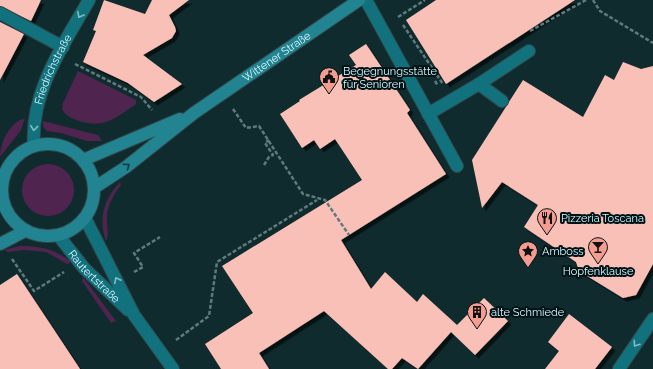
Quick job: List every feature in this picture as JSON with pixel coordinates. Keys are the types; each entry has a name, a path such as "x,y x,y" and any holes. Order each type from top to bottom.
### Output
{"main road":[{"name":"Wittener Straße","path":"94,188 126,167 194,113 222,93 359,0"},
{"name":"Wittener Straße","path":"84,160 194,113"},
{"path":"47,143 61,145 73,151 84,160 91,173 94,188 92,204 85,218 73,229 58,235 41,236 25,230 2,211 2,178 9,164 20,152 34,145 47,143"},
{"path":"0,244 25,230"}],"street":[{"name":"Friedrichstraße","path":"34,145 33,134 36,112 43,86 89,0"},
{"path":"366,0 457,166"},
{"path":"0,13 61,51"},
{"path":"428,114 479,84 529,51"},
{"path":"479,84 502,101"},
{"name":"Rautertstraße","path":"85,218 134,315 172,369"},
{"name":"Rautertstraße","path":"58,235 84,268 134,315"},
{"path":"619,369 653,319"}],"path":[{"path":"425,0 398,17 444,86"},
{"path":"527,33 586,0"},
{"path":"593,0 600,11 653,43"},
{"path":"61,51 141,97 154,113"},
{"path":"222,93 246,128 259,126 303,194 317,200 325,200 349,235"},
{"path":"264,165 269,157 273,155 265,143 269,140"},
{"path":"160,352 209,316 217,262 317,200"},
{"path":"132,274 143,266 134,253 160,237"},
{"path":"11,256 34,291 68,270"}],"shaded area":[{"path":"78,71 136,100 136,104 116,118 103,123 88,123 71,118 62,109 63,103"},
{"path":"25,118 21,130 0,157 0,151 4,139 10,128"},
{"path":"43,121 98,135 102,141 87,141 61,133 47,131 43,127"},
{"path":"43,164 53,164 67,171 74,185 74,195 67,209 53,216 43,216 33,212 26,205 22,195 22,185 26,175 33,168"},
{"path":"120,182 121,185 113,196 108,208 108,235 106,241 103,225 104,210 110,195"},
{"path":"20,246 47,249 59,254 71,262 67,264 46,252 24,250 8,252 4,250"},
{"path":"83,277 116,321 111,323 82,281"}],"building":[{"path":"0,0 41,0 31,21 0,6"},
{"path":"104,0 145,14 152,0 189,0 169,15 176,31 172,38 143,55 182,84 154,102 128,83 83,62 96,31 93,30"},
{"path":"436,0 575,0 446,84 406,20"},
{"path":"0,22 24,34 0,80"},
{"path":"366,44 410,110 407,113 446,174 341,240 371,289 385,272 417,302 423,294 457,325 484,298 508,321 475,355 451,332 418,369 402,358 392,369 388,369 324,311 259,353 269,369 221,369 205,344 253,313 222,266 362,180 335,139 320,149 314,140 302,148 280,114 300,101 299,100 356,65 349,55"},
{"path":"623,62 641,69 653,66 653,264 636,295 623,298 579,271 576,262 524,227 538,205 502,182 482,208 472,160 523,80 583,117 605,75 614,80"},
{"path":"17,274 80,369 0,369 0,285"},
{"path":"569,314 612,347 595,369 545,369 559,351 548,342"}],"place":[{"name":"Begegnungsstätte für Senioren","path":"329,94"},
{"name":"Pizzeria Toscana","path":"547,235"},
{"name":"Hopfenklause","path":"598,264"},
{"name":"Amboss","path":"528,268"},
{"name":"alte Schmiede","path":"477,329"}]}
